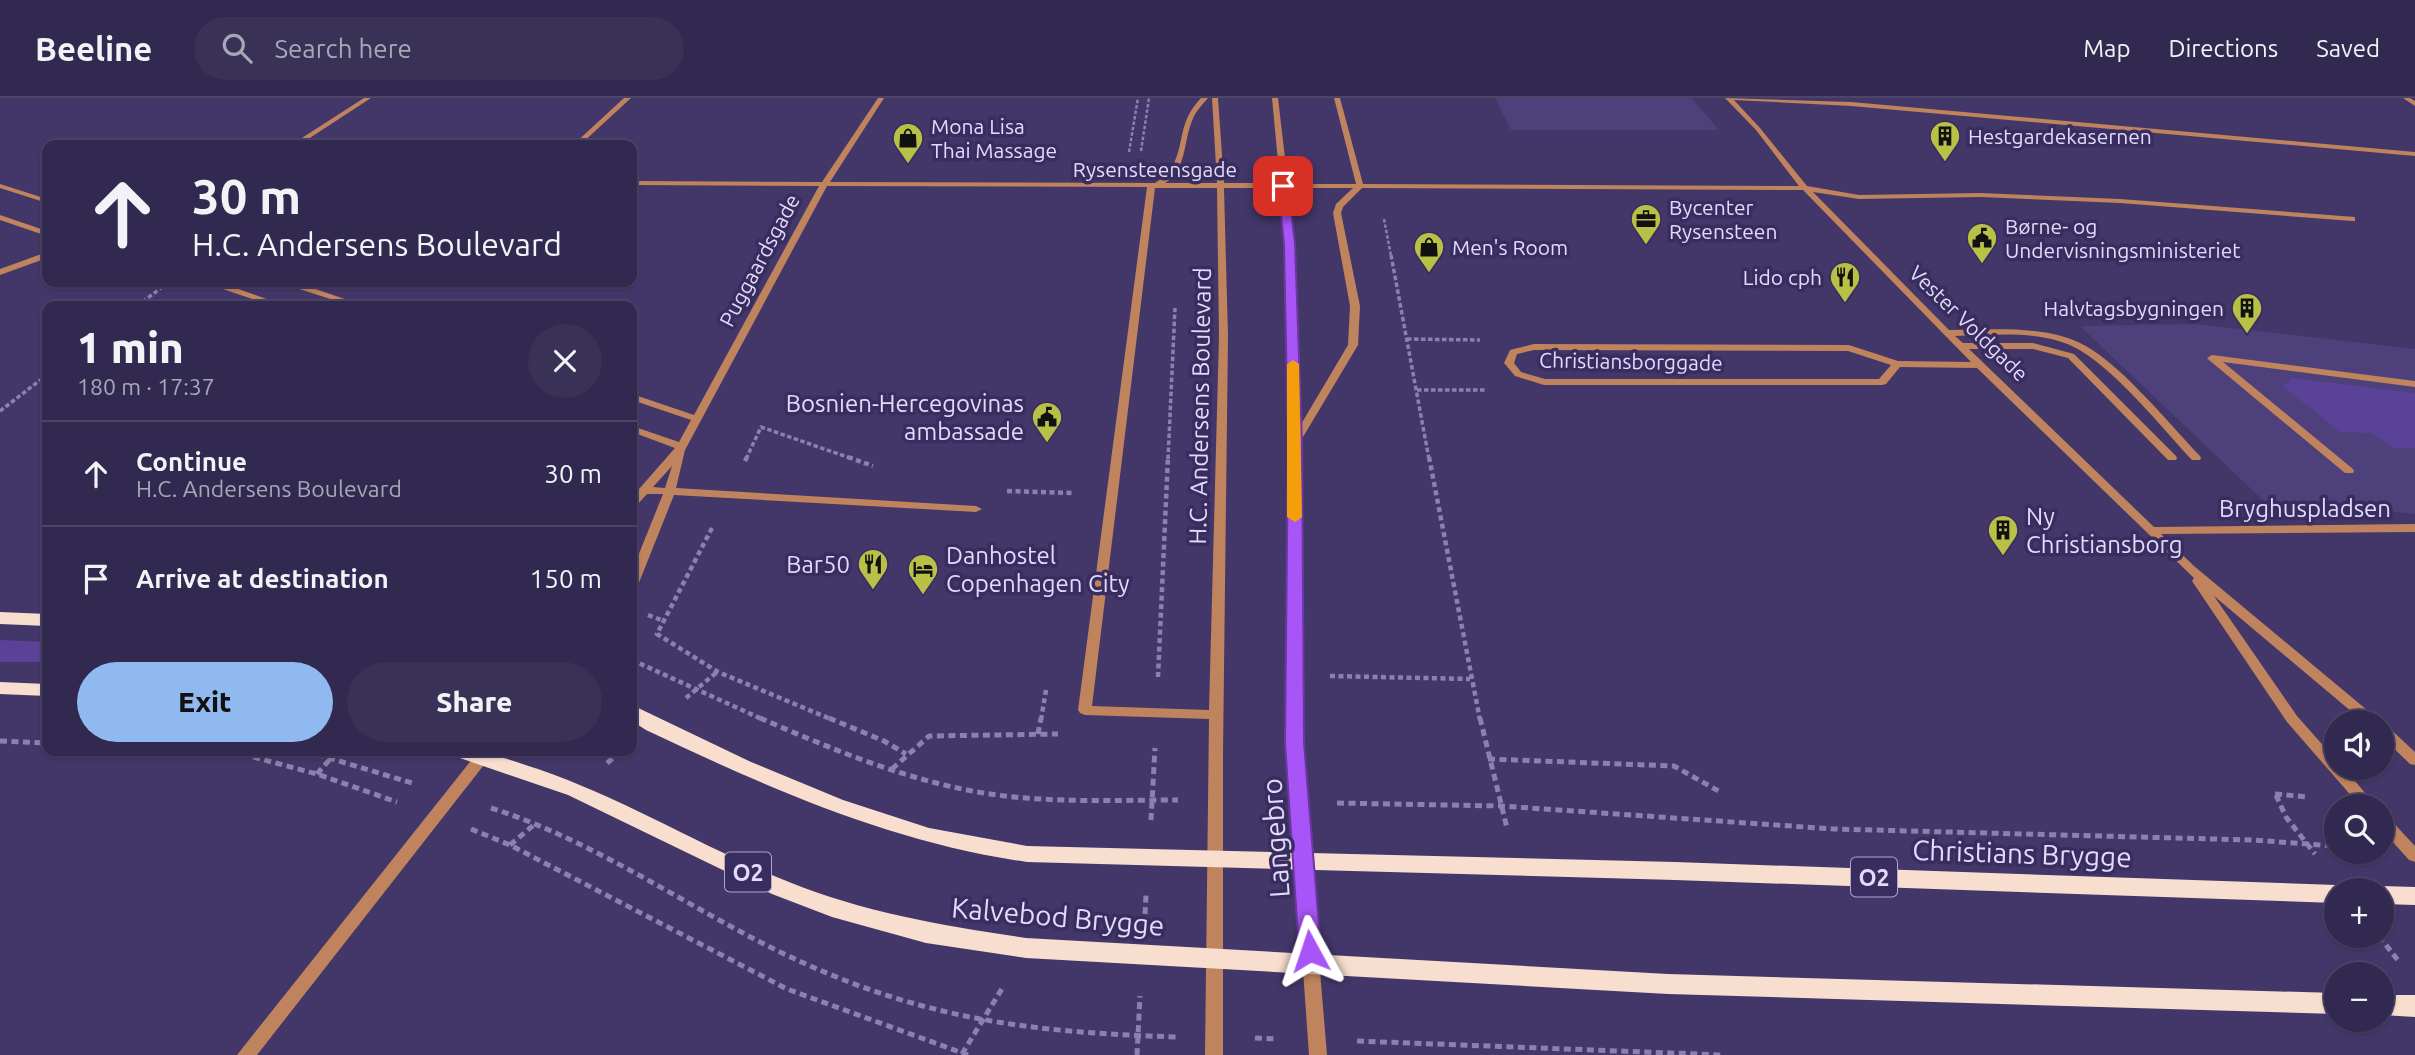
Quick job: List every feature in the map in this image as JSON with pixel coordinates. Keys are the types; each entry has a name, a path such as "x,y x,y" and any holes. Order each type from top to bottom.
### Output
{"main road":[{"path":"0,618 42,620"},
{"path":"0,688 42,690"},
{"name":"Christians Brygge","path":"637,715 664,730 827,804 880,824 978,849 1027,854 1411,866 1516,866 2324,894"},
{"name":"Kalvebod Brygge","path":"490,756 575,790 780,888 840,910 926,933 1026,948 1682,984 2324,1004"},
{"path":"2394,895 2415,896"},
{"path":"2394,1005 2415,1006"}],"street":[{"path":"303,140 368,98"},
{"path":"582,140 628,98"},
{"name":"Puggaardsgade","path":"637,574 670,491 682,447 823,186 881,98"},
{"path":"1205,98 1196,105 1184,125 1177,170 1171,179 1151,187 1085,710 1216,715"},
{"name":"H.C. Andersens Boulevard","path":"1215,98 1222,186 1223,387 1215,742"},
{"path":"1275,98 1290,244 1295,442 1294,675"},
{"path":"1295,442 1353,345 1355,306 1337,213 1339,205 1360,186 1337,98"},
{"path":"1728,98 1851,104 2415,154"},
{"name":"Vester Voldgade","path":"1728,98 1758,129 1805,188 1961,346 2190,569 2358,710"},
{"path":"2406,98 2415,104"},
{"name":"Rysensteensgade","path":"637,183 823,186 1805,188"},
{"path":"0,186 42,199"},
{"path":"1805,188 1859,197 1980,195 2120,201 2351,219"},
{"path":"0,217 42,232"},
{"path":"0,272 42,257"},
{"path":"226,287 266,301"},
{"path":"302,287 345,301"},
{"path":"1947,332 2034,334 2076,345 2102,364 2196,458"},
{"path":"1961,346 2033,346 2071,356 2172,458"},
{"name":"Christiansborggade","path":"1897,364 1882,382 1558,382 1528,378 1518,374 1509,363 1513,352 1561,347 1849,348 1897,364 1981,365"},
{"path":"2348,471 2212,358 2415,384"},
{"path":"637,399 697,419"},
{"path":"637,431 682,447"},
{"name":"Puggaardsgade","path":"637,498 682,447"},
{"path":"644,490 975,509"},
{"name":"Bryghuspladsen","path":"2153,531 2415,528"},
{"name":"Vester Voldgade","path":"2190,569 2292,719 2358,794"},
{"name":"Langebro","path":"1294,675 1294,743 1318,1055"},
{"path":"2394,740 2415,760"},
{"path":"1214,1055 1215,742"},
{"path":"246,1055 437,816 477,756"},
{"path":"2394,833 2415,856"}],"path":[{"path":"1149,98 1139,168 1151,187"},
{"path":"1389,186 1395,197 1382,203 1469,679 1516,866"},
{"path":"144,301 162,287"},
{"name":"H.C. Andersens Boulevard","path":"1156,714 1176,299"},
{"path":"1407,339 1451,340"},
{"path":"0,411 42,379"},
{"path":"1417,390 1469,391"},
{"path":"1004,491 1080,494"},
{"path":"730,495 657,634 718,672 884,741 906,754"},
{"path":"637,662 918,779 1004,796 1186,800"},
{"path":"697,689 718,672"},
{"path":"1294,675 1469,679"},
{"path":"892,769 929,736 1038,734"},
{"path":"0,741 42,743"},
{"path":"250,756 317,774 437,816"},
{"path":"323,756 553,831 805,962 873,992 981,1022 963,1055 788,989 510,845"},
{"path":"317,774 330,758"},
{"path":"1488,760 1674,766 1722,793"},
{"path":"2275,794 2286,817 2322,863"},
{"name":"Christians Brygge","path":"1323,803 1501,806 1834,829 2324,845"},
{"path":"2388,948 2408,973"},
{"path":"1490,1044 1723,1055"}],"shaded area":[{"path":"1495,98 1691,98 1719,130 1511,130"},
{"path":"2195,324 2415,349 2415,514 2359,508 2269,506 2080,326"},
{"path":"2292,378 2415,393 2415,448 2393,448 2372,433 2340,432 2283,386"},
{"path":"0,640 42,642 42,662 0,662"}],"slow traffic":[{"path":"1293,364 1295,517"}],"place":[{"name":"Hestgardekasernen","path":"1945,163"},
{"name":"Mona Lisa Thai Massage","path":"908,165"},
{"name":"Bycenter Rysensteen","path":"1646,246"},
{"name":"Børne- og Undervisningsministeriet","path":"1982,265"},
{"name":"Men's Room","path":"1429,274"},
{"name":"Lido cph","path":"1845,304"},
{"name":"Halvtagsbygningen","path":"2247,335"},
{"name":"Bosnien-Hercegovinas ambassade","path":"1047,444"},
{"name":"Ny Christiansborg","path":"2003,557"},
{"name":"Bar50","path":"873,591"},
{"name":"Danhostel Copenhagen City","path":"923,596"}],"route":[{"path":"1283,186 1290,244 1295,442 1294,743 1310,951"}]}
